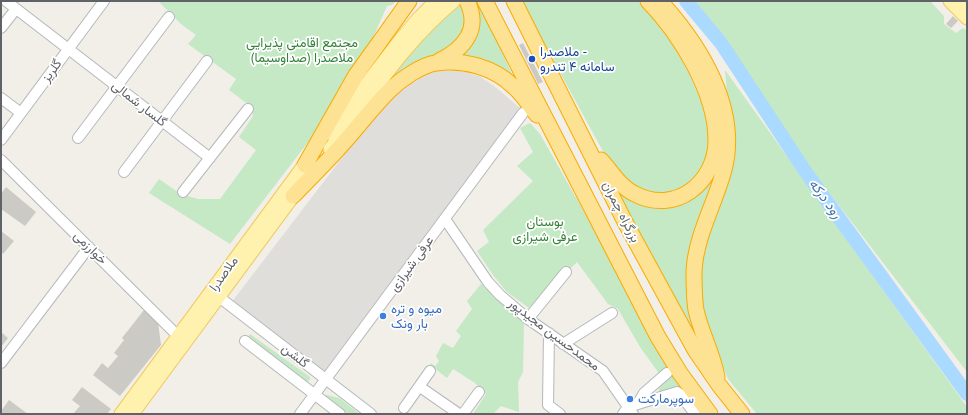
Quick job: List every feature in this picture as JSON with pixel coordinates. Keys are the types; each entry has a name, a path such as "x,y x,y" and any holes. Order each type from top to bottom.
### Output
{"highway":[{"path":"293,196 342,145 389,91 408,76 450,56 458,50 468,36 472,26 472,17 467,1"},
{"name":"بزرگراه چمران","path":"485,1 557,138 658,337 680,373 710,414"},
{"name":"بزرگراه چمران","path":"514,1 625,222 695,350 719,386 742,414"},
{"path":"586,143 627,189 635,194 653,200 664,201 688,193 704,179 711,168 715,156 716,140 712,111 707,95 695,67 680,43 662,17 648,1"},
{"path":"660,1 687,35 708,70 721,103 725,120 727,152 724,171 702,233 694,269 696,311 715,365 719,386"},
{"path":"305,165 356,75 409,2"},
{"path":"434,63 456,62 478,66 495,73 515,87 557,138"}],"main road":[{"path":"332,137 398,43 418,19 436,1"},
{"path":"332,137 407,46 429,23 454,1"},
{"path":"950,1 967,18"},
{"path":"964,1 967,4"},
{"name":"ملاصدرا","path":"121,414 305,165 332,137"},
{"name":"ملاصدرا","path":"132,414 293,196 332,137"}],"street":[{"name":"گلریز","path":"1,140 104,1"},
{"name":"گلسار شمالی","path":"9,3 210,158"},
{"path":"1,28 9,3"},
{"path":"78,138 169,17"},
{"path":"124,172 207,61"},
{"path":"1,98 21,113"},
{"path":"183,192 248,109"},
{"name":"عرفی شیرازی","path":"300,414 523,113"},
{"name":"خوارزمی","path":"1,160 178,336"},
{"name":"محمدحسین مجیدپور","path":"445,219 488,282 500,295 528,319 603,371 631,410"},
{"path":"1,363 89,247"},
{"path":"528,319 566,272"},
{"name":"گلشن","path":"219,297 371,414"},
{"path":"564,344 612,313"},
{"path":"549,333 548,405 560,414"},
{"name":"گلشن","path":"245,342 340,414"},
{"path":"404,408 430,371"},
{"path":"631,410 644,393 667,373"},
{"path":"420,387 459,414"},
{"path":"463,414 479,392"},
{"path":"631,410 677,392 695,414"}],"shaded area":[{"path":"435,70 461,71 479,76 494,86 520,108 323,373 231,303 390,95 412,79"}],"green space":[{"name":"مجتمع اقامتی پذیرایی ملاصدرا (صداوسیما)","path":"158,1 396,1 392,5 387,6 371,42 325,120 230,244 149,193 159,179 181,194 198,199 220,199 256,150 239,137 253,116 253,108 229,90 236,79 188,44 196,35 181,24"},
{"path":"460,1 468,23 459,45 381,85 401,59"},
{"path":"471,1 479,1 514,79 458,56"},
{"path":"521,1 643,1 652,11 694,76 712,135 702,175 674,194 645,195 611,166"},
{"path":"682,1 930,1 944,16 944,24 956,33 963,28 967,31 967,372"},
{"path":"725,70 967,407 967,414 757,414 728,379 701,311 701,260 732,158"},
{"name":"بوستان عرفی شیرازی","path":"530,123 540,134 596,233 655,344 683,387 659,393 658,372 640,347 618,309 608,304 577,262 569,270 565,267 529,308 507,292 493,275 477,251 489,242 483,230 533,181 517,166 533,152 520,128"},
{"path":"719,160 716,176 696,228 696,335 698,342 682,319 617,188 663,204"},
{"path":"481,284 524,322 523,372 518,382 519,412 501,406 493,414 473,414 486,394 475,383 453,369 447,378 430,365 431,363 435,366 439,361 436,356 443,343 453,348 461,336 456,331 472,309 467,301"},
{"path":"250,334 310,377 310,380 306,382 247,338"},
{"path":"327,395 339,398 360,414 349,414 324,396"}],"building":[{"path":"953,16 958,21 951,28 946,24"},
{"path":"523,43 543,82 538,84 519,45"},
{"path":"6,187 36,212 25,226 1,209 1,194"},
{"path":"1,231 14,241 3,254 1,252"},
{"path":"144,310 158,322 161,345 120,396 93,375 102,363 108,368 118,356 114,353 124,340 122,338"},
{"path":"1,332 8,338 1,347"},
{"path":"82,387 111,409 107,414 73,414 80,406 72,400"},
{"path":"9,400 28,414 4,414 1,411"}],"waterway":[{"name":"رود درکه","path":"686,1 721,43 805,171 967,394"}],"place":[{"name":"ملاصدرا - سامانه ۴ تندرو","path":"532,59"},
{"name":"میوه و تره بار ونک","path":"383,316"},
{"name":"سوپرمارکت","path":"630,399"}]}
